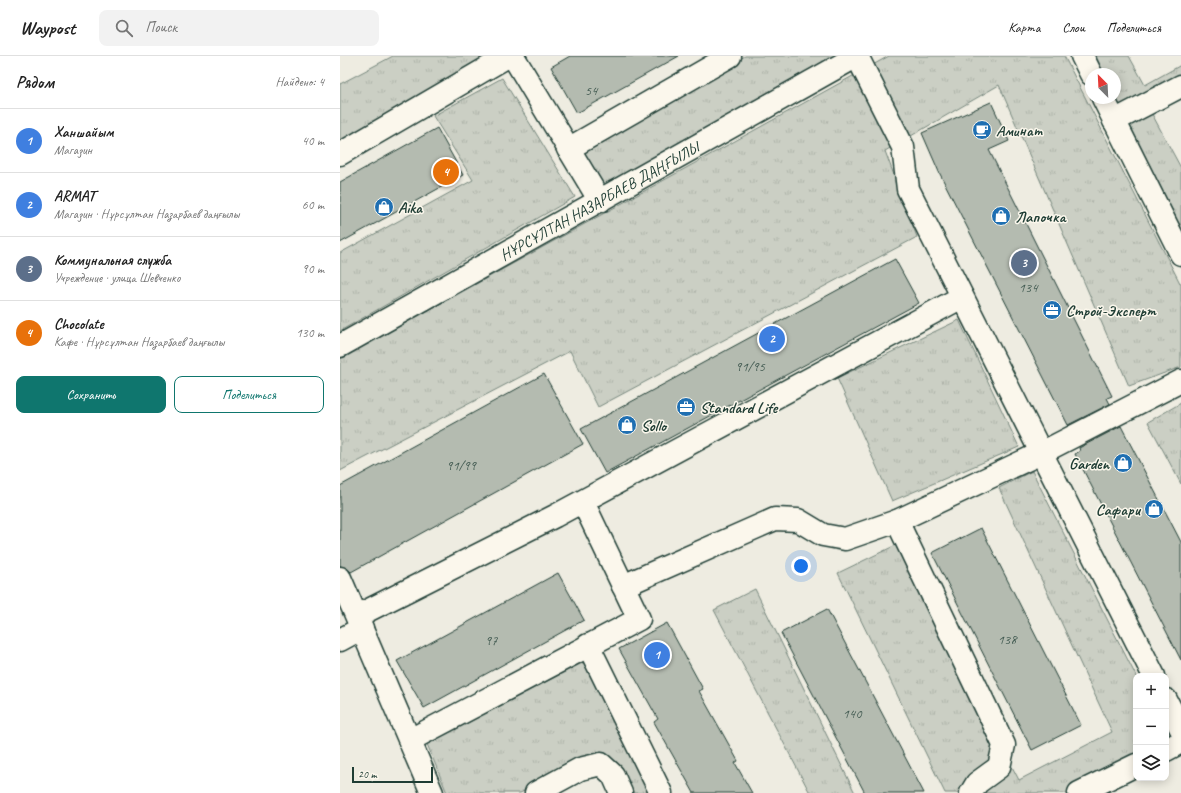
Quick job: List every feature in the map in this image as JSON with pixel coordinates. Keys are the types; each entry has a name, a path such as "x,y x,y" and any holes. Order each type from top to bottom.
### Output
{"street":[{"path":"568,149 730,56"},
{"path":"857,56 903,147 908,190 1152,673"},
{"name":"НҰРСҰЛТАН НАЗАРБАЕВ ДАҢҒЫЛЫ","path":"340,346 857,56"},
{"path":"1082,56 1088,68"},
{"path":"340,154 516,58 568,149 600,201"},
{"path":"1114,121 1181,86"},
{"path":"1106,104 1181,254"},
{"path":"340,640 359,622 962,297"},
{"path":"623,586 775,518 798,520 823,535 845,539 897,521 1041,453 1181,381"},
{"path":"410,740 639,619 583,502"},
{"path":"897,521 1004,745 999,767 977,783 971,793"},
{"path":"340,578 432,793"},
{"path":"588,645 661,793"},
{"path":"1169,706 1181,729"},
{"path":"1169,748 1181,742"},
{"path":"536,793 580,769 601,764 613,775 621,793"},
{"path":"1079,793 1133,766"}],"green space":[{"path":"393,56 488,56 340,142 340,84"},
{"path":"745,56 841,56 606,191 581,150"},
{"path":"889,56 1064,56 1085,97 1085,104 1089,104 1181,285 1181,367 1129,386 999,85 885,151 917,237 598,407 570,351 340,471 340,359"},
{"path":"1096,56 1129,56 1145,85 1181,65 1181,98 1152,114 1181,168 1181,228 1119,104 1121,104 1121,68 1101,68"},
{"path":"502,78 575,197 340,331 340,253 473,180 433,116"},
{"path":"959,320 1019,447 892,501 837,378"},
{"path":"1181,403 1181,484 1148,422"},
{"path":"1032,471 1134,673 1133,673 1133,762 1070,793 945,793 838,573 896,545 1019,780 1112,732 999,488"},
{"path":"755,589 855,793 810,793 714,610"},
{"path":"584,662 649,793 624,793 605,753 520,793 447,793 427,744"}],"building":[{"path":"570,56 679,56 577,113 551,67"},
{"path":"991,102 1009,141 989,150 1112,396 1107,398 1110,404 1068,425 939,172 922,133"},
{"path":"437,128 463,175 340,243 340,182"},
{"path":"895,259 919,303 605,473 581,429"},
{"path":"544,374 583,444 351,572 347,568 340,566 340,486"},
{"path":"1121,426 1181,542 1181,660 1075,454 1080,451 1079,448"},
{"path":"981,528 1081,725 1032,750 932,553"},
{"path":"558,573 584,620 424,708 397,661"},
{"path":"827,609 924,793 865,793 781,633"},
{"path":"667,623 703,689 699,691 738,761 735,763 752,793 694,793 654,722 658,719 619,649"}],"place":[{"name":"Аминат","path":"982,130"},
{"name":"Chocolate","path":"446,172"},
{"name":"Aika","path":"384,207"},
{"name":"Лапочка","path":"1001,216"},
{"name":"Коммунальная служба","path":"1024,263"},
{"name":"Строй-Эксперт","path":"1052,310"},
{"name":"ARMAT","path":"772,339"},
{"name":"Standard Life","path":"686,407"},
{"name":"Sollo","path":"627,425"},
{"name":"Garden","path":"1123,463"},
{"name":"Сафари","path":"1154,509"},
{"name":"Ханшайым","path":"657,655"}]}
